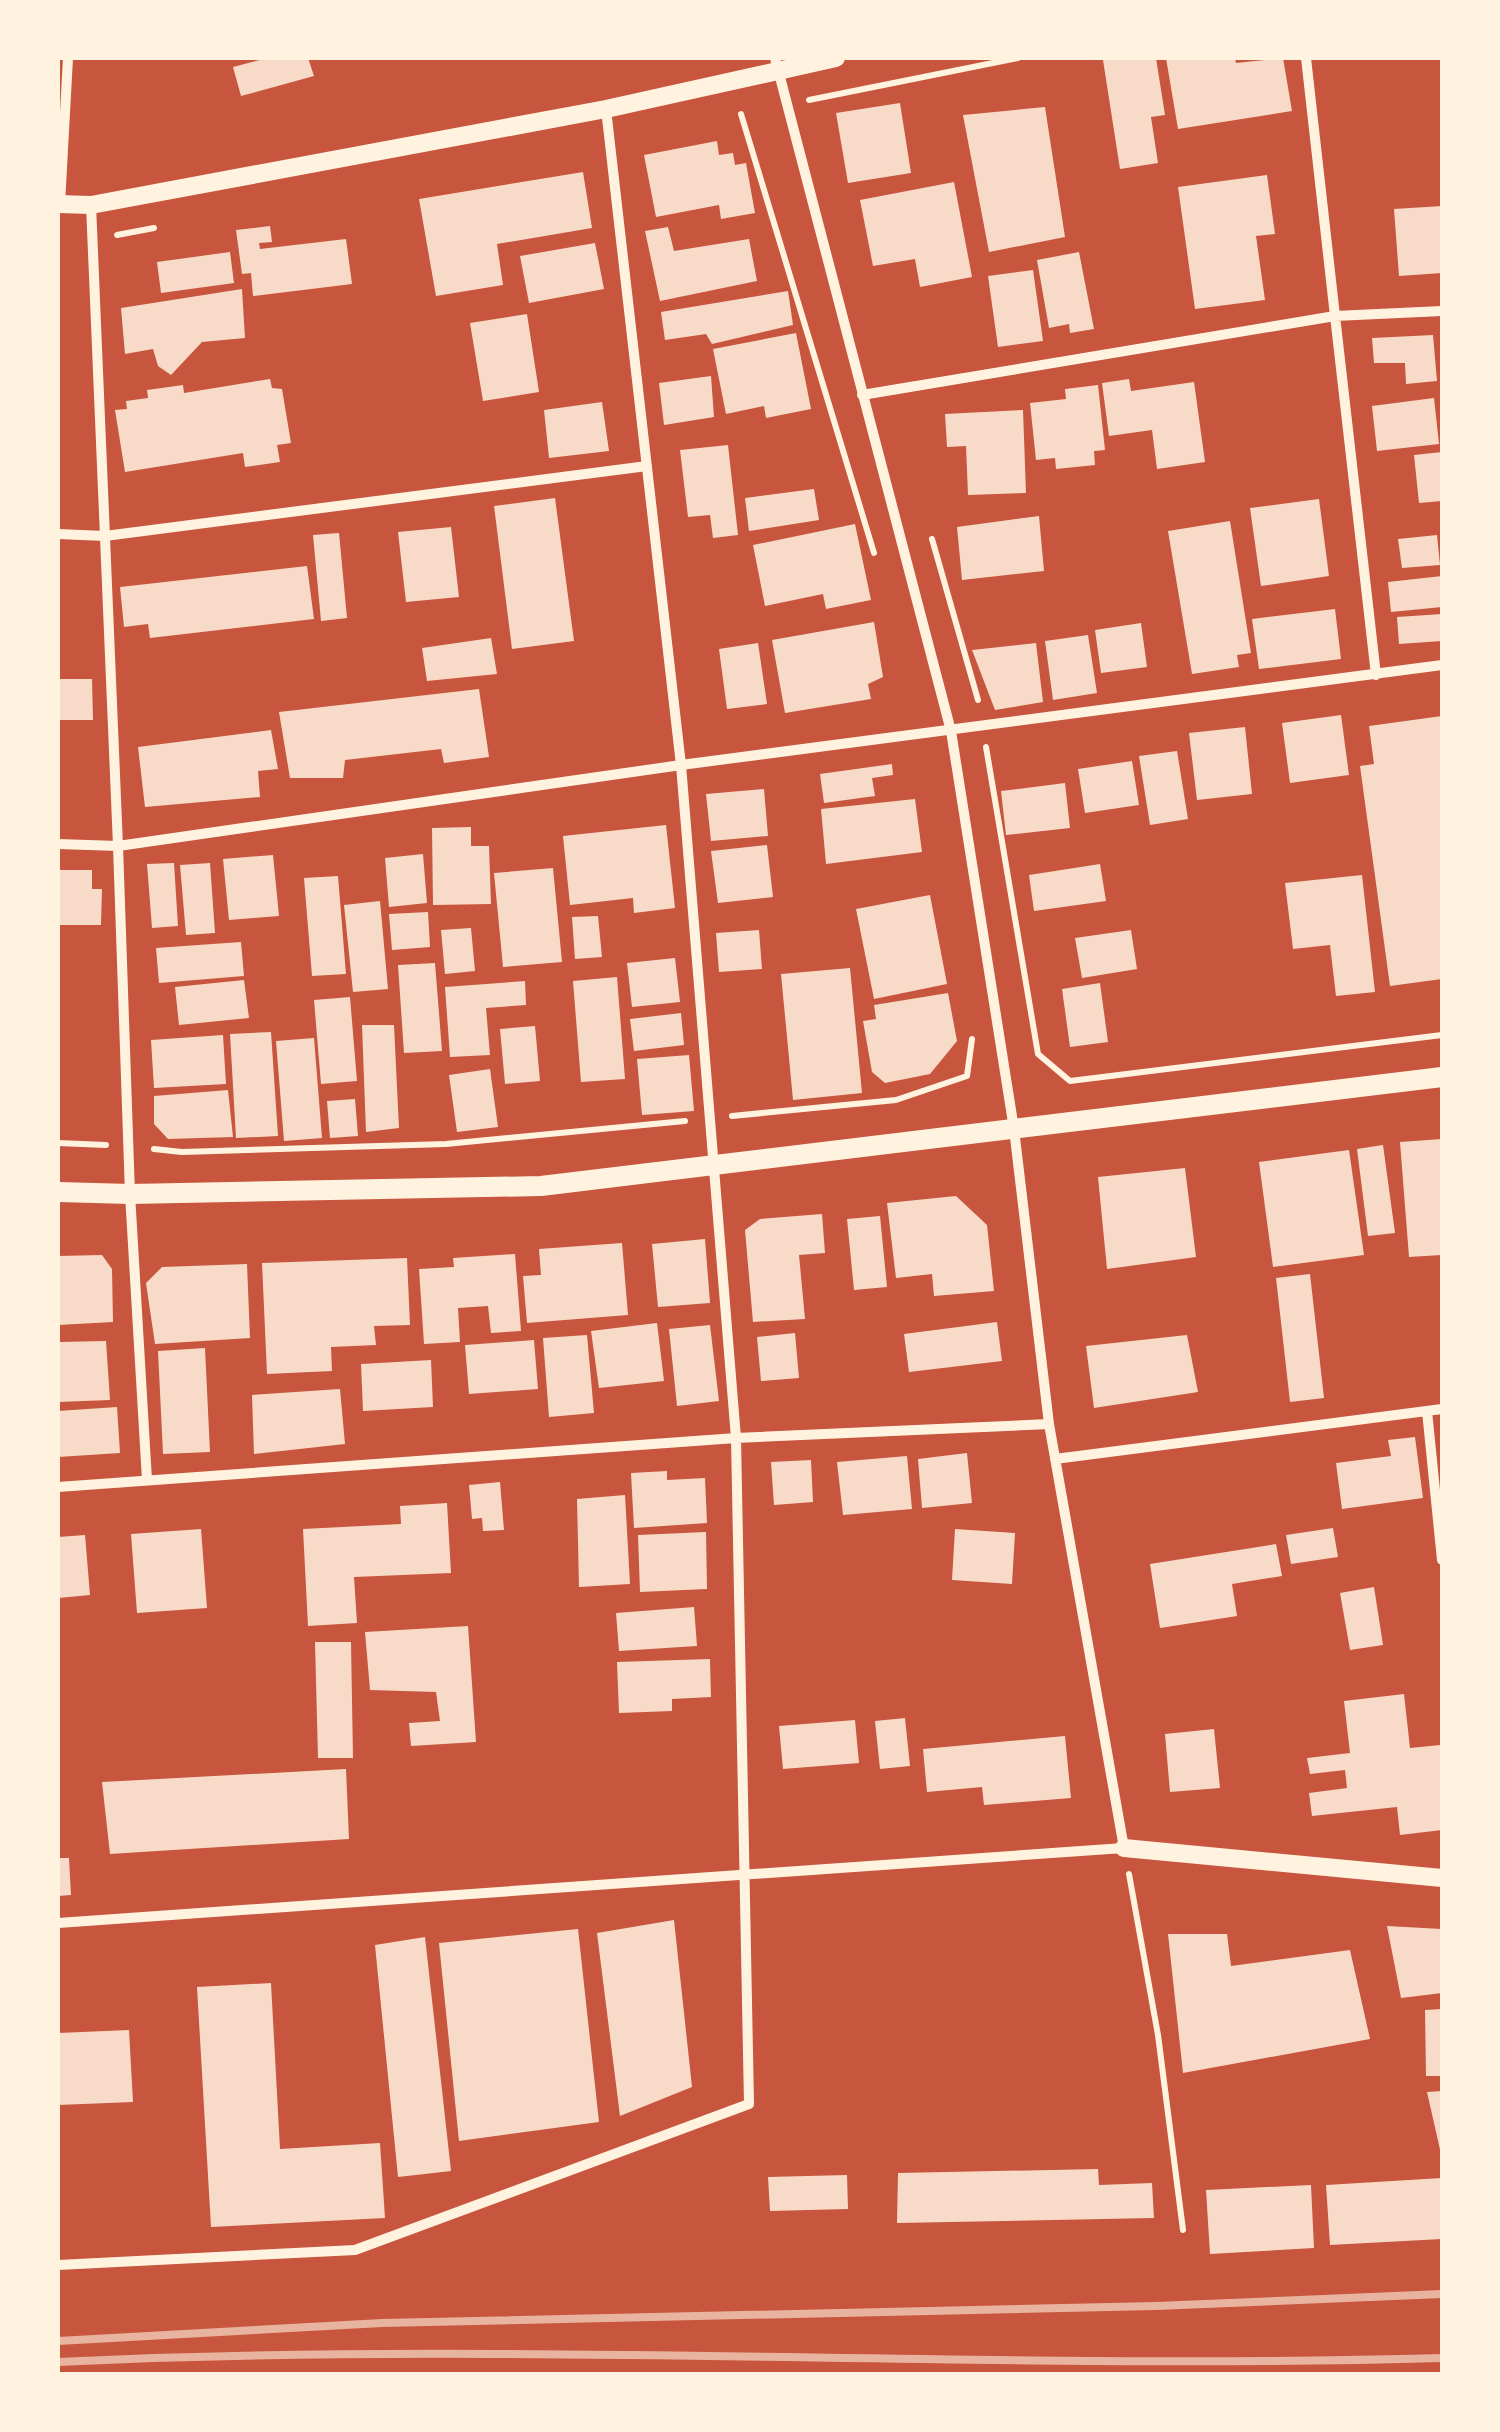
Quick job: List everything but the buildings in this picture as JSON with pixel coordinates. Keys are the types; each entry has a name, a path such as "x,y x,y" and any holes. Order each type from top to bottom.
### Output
{"main road":[{"path":"58,1192 541,1186 1442,1078"}],"street":[{"path":"68,58 59,204 91,205 606,108 776,64 836,58"},
{"path":"1306,58 1376,675"},
{"path":"776,64 952,731 1014,1129 1049,1424 1124,1848"},
{"path":"58,2266 355,2250 749,2104 736,1438 681,765 606,108"},
{"path":"91,205 130,1194 147,1480"},
{"path":"862,394 1336,316 1442,311"},
{"path":"58,534 105,536 647,466"},
{"path":"58,844 118,846 681,765 1442,665"},
{"path":"1055,1458 1442,1409"},
{"path":"1428,1411 1442,1560"},
{"path":"58,1487 736,1438 1049,1424"},
{"path":"58,1923 1124,1848 1442,1878"}],"path":[{"path":"1124,1848 1158,2035 1183,2230"}],"railway":[{"path":"58,2341 382,2323 1156,2306 1442,2294"},
{"path":"58,2362 404,2354 1096,2361 1442,2358"}]}
